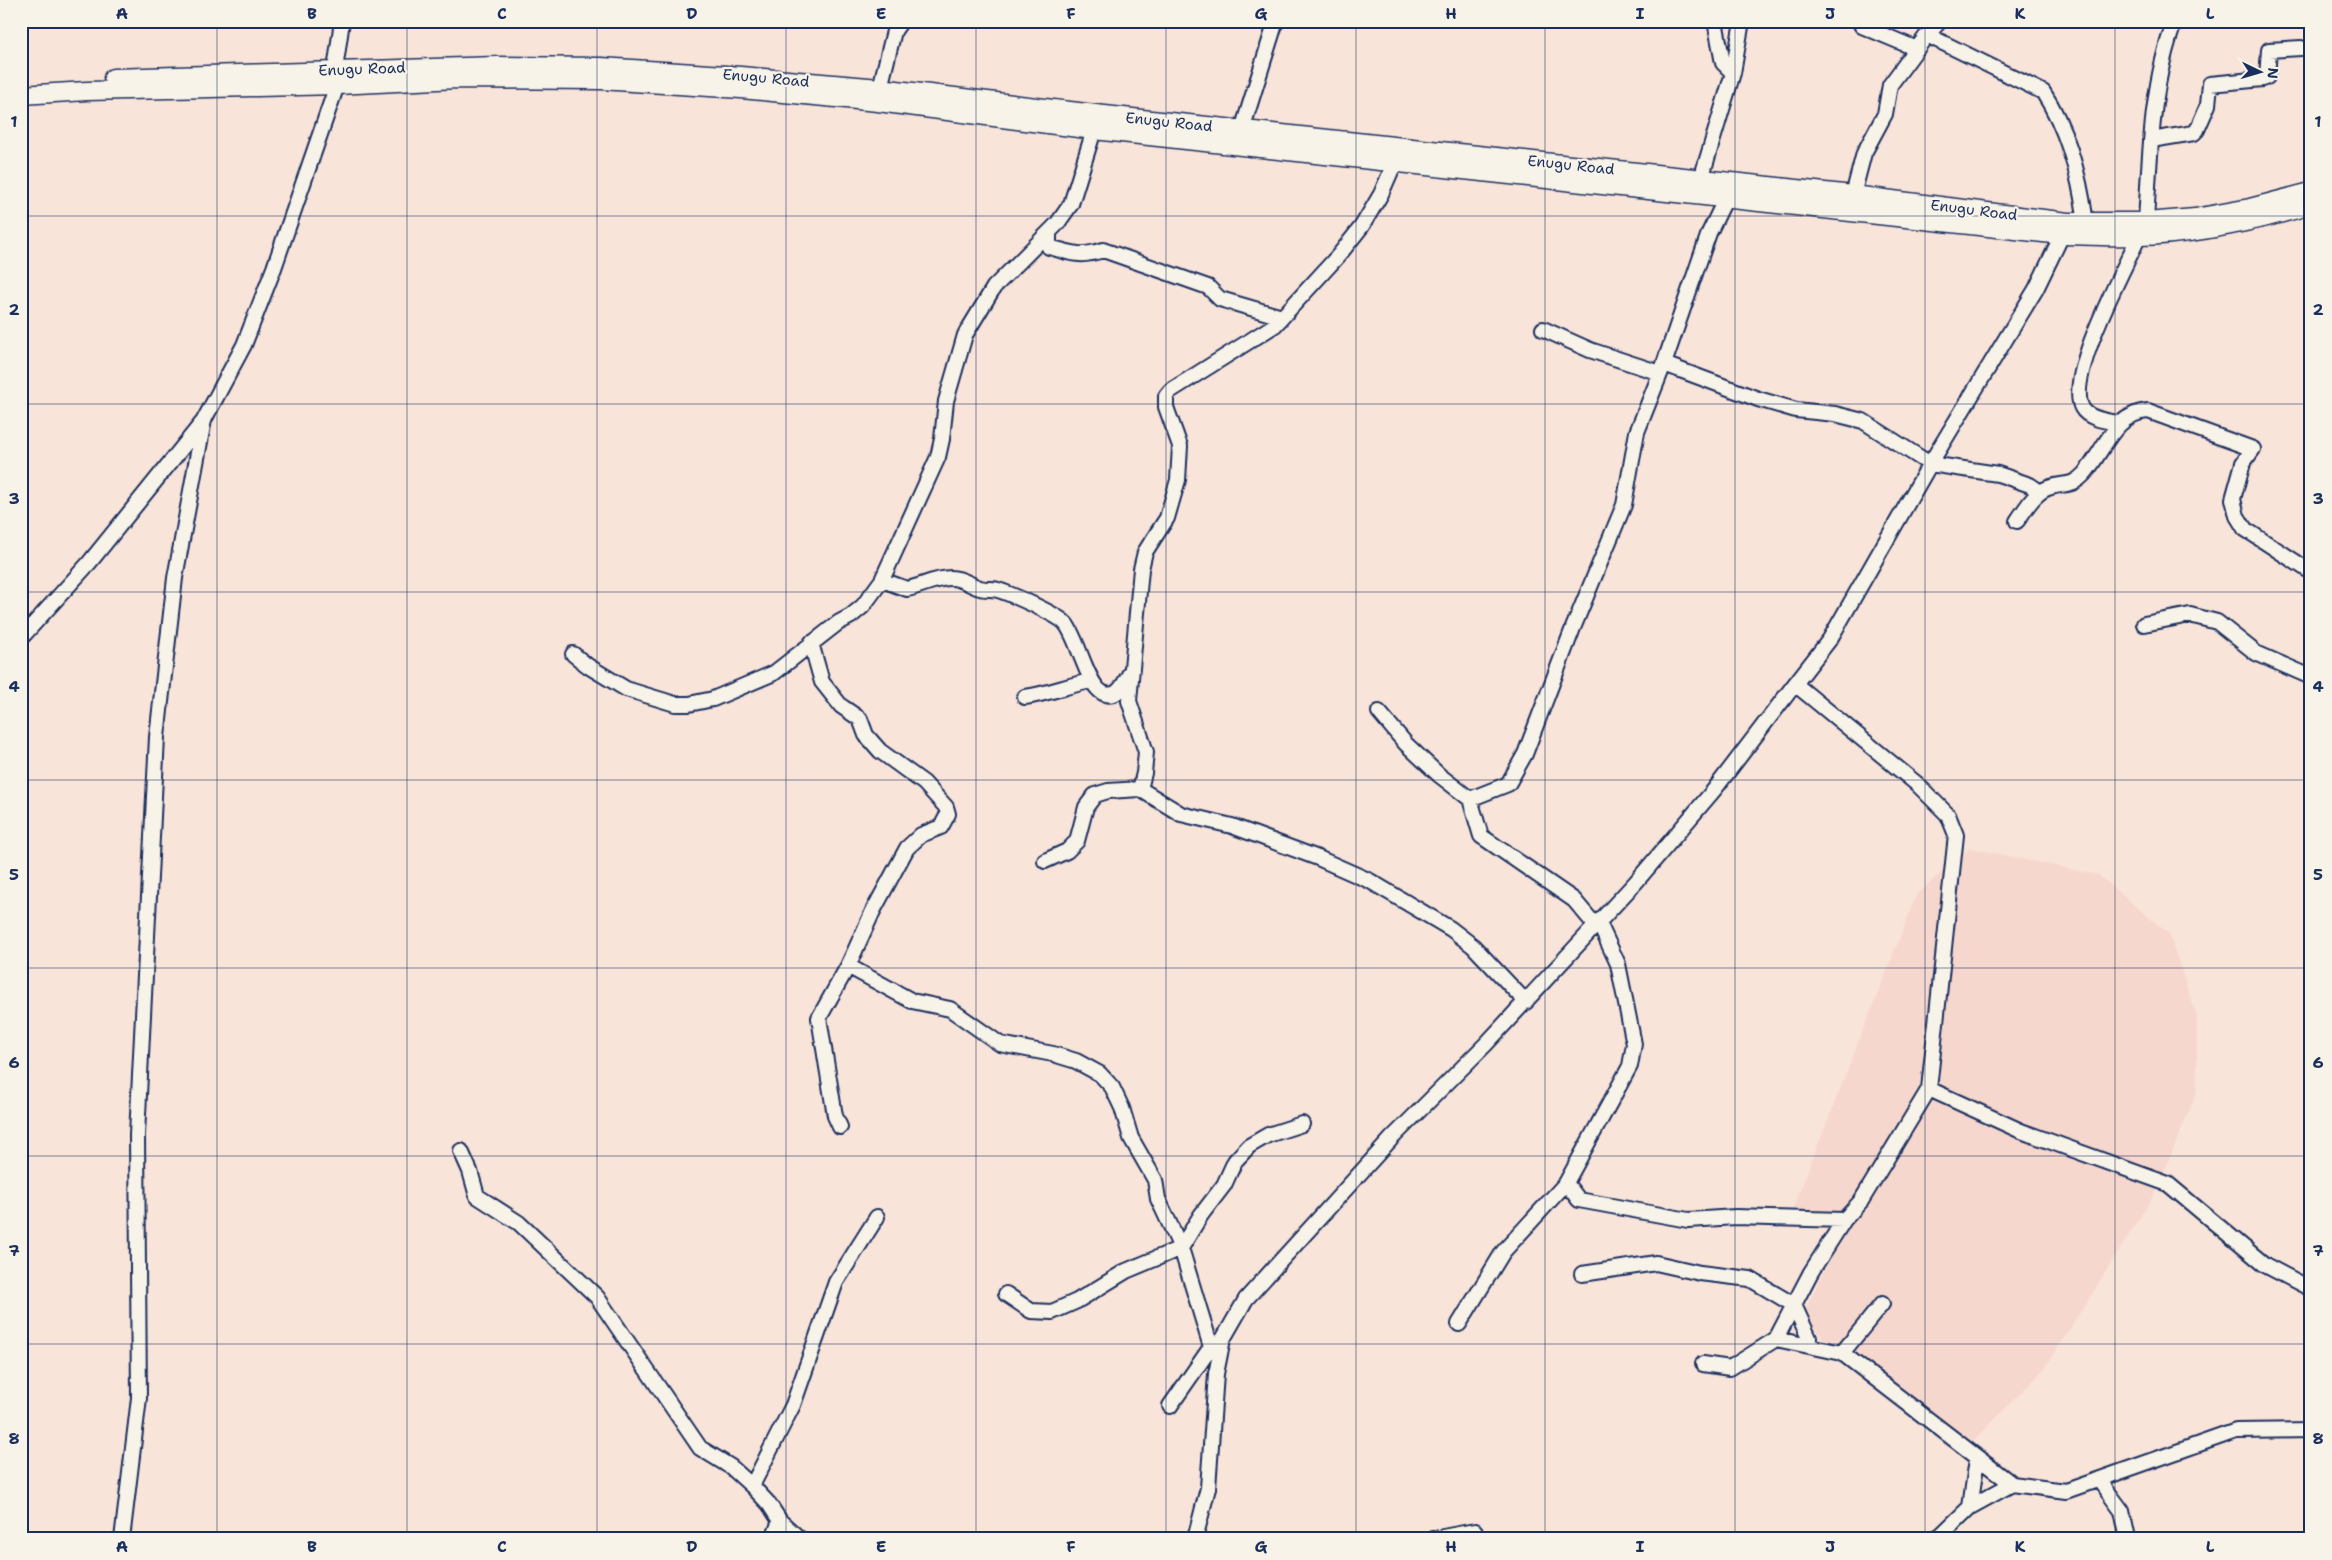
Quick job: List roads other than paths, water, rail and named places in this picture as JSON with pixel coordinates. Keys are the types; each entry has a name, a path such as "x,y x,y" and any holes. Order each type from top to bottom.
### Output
{"main road":[{"name":"Enugu Road","path":"21,84 201,74 336,77 468,66 601,68 741,76 880,88 1242,130 2143,229 2250,208 2311,192"},
{"path":"21,95 336,77 601,80 741,89 868,101 1094,130 2062,235 2222,226 2311,205"}],"street":[{"path":"21,638 89,562 204,420 244,345 261,302 336,77 342,21"},
{"path":"880,88 894,31 902,21"},
{"path":"1242,130 1276,21"},
{"path":"1715,21 1723,63 1733,73"},
{"path":"1701,179 1733,73 1742,21"},
{"path":"1859,21 1862,26 1916,49"},
{"path":"1853,196 1864,154 1885,114 1890,85 1916,49 1940,21"},
{"path":"2119,424 2099,420 2082,409 2078,398 2085,357 2102,313 2143,229 2152,121 2167,46 2175,21"},
{"path":"1927,35 2043,92 2055,110 2080,182 2086,223"},
{"path":"2151,140 2194,133 2198,130 2208,105 2210,84 2263,79 2267,77 2269,71 2269,50 2301,48"},
{"path":"573,654 588,666 626,689 675,704 689,704 713,699 774,673 811,643 863,606 882,580 938,457 946,401 965,335 994,287 1048,233 1071,204 1094,130"},
{"path":"1140,789 1146,752 1129,701 1141,569 1145,552 1168,518 1178,480 1180,446 1166,408 1166,396 1275,325 1282,318 1362,226 1381,194 1394,162"},
{"path":"1470,799 1508,784 1525,754 1573,628 1624,505 1637,432 1662,368 1709,233 1726,198"},
{"path":"1048,233 1049,247 1072,254 1086,255 1103,250 1208,287 1220,299 1282,318"},
{"path":"1200,1537 1208,1488 1216,1374 1223,1339 1246,1298 1392,1138 1526,1002 1596,923 1635,883 1714,790 1830,639 1930,464 2036,289 2062,235"},
{"path":"1544,329 1590,350 1662,368 1758,400 1796,410 1835,414 1863,421 1930,464 1998,474 2030,485 2040,492"},
{"path":"2016,521 2040,492 2048,488 2077,482 2119,424 2142,411 2148,411 2253,449 2243,463 2233,499 2237,516 2245,529 2311,572"},
{"path":"122,1539 139,1398 137,1125 157,737 176,578 204,420"},
{"path":"882,580 907,590 935,580 953,578 980,588 998,590 1060,617 1072,632 1091,681 1098,690 1112,695 1123,686 1131,670"},
{"path":"2144,624 2190,615 2217,622 2256,653 2311,677"},
{"path":"811,643 822,682 841,706 860,719 866,735 880,751 924,783 946,807 948,814 941,827 921,835 907,848 873,911 848,966 819,1021 835,1116 840,1127"},
{"path":"1026,697 1051,693 1061,688 1091,681"},
{"path":"1703,1364 1730,1368 1776,1340 1811,1272 1844,1220 1861,1200 1929,1089 1956,835 1948,815 1917,784 1795,684"},
{"path":"1379,712 1406,744 1439,775 1470,799 1481,836 1574,900 1596,923 1618,964 1634,1044 1633,1056 1625,1078 1566,1183 1503,1252 1460,1324"},
{"path":"1045,861 1067,851 1077,841 1086,807 1095,795 1108,791 1140,789 1181,814 1232,826 1318,858 1370,882 1451,929 1473,946 1526,1002"},
{"path":"848,966 912,1001 950,1009 966,1018 1000,1044 1054,1054 1076,1061 1100,1074 1112,1087 1122,1108 1131,1138 1155,1180 1158,1200 1181,1248 1211,1347"},
{"path":"1929,1089 2021,1131 2168,1184 2265,1266 2311,1289"},
{"path":"1006,1294 1031,1311 1052,1312 1077,1302 1126,1271 1181,1248 1201,1216 1224,1185 1235,1161 1249,1146 1268,1136 1302,1124"},
{"path":"461,1151 470,1171 477,1196 519,1223 596,1297 700,1448 730,1467 752,1486 769,1504 780,1521 800,1539"},
{"path":"1566,1183 1579,1200 1688,1220 1736,1217 1844,1220"},
{"path":"752,1486 793,1405 836,1282 877,1216"},
{"path":"1582,1274 1664,1264 1700,1273 1750,1279 1794,1305 1809,1338"},
{"path":"1842,1353 1882,1304"},
{"path":"1170,1406 1211,1347 1223,1339"},
{"path":"1776,1340 1842,1353 1977,1459 2012,1484 2066,1491 2236,1431 2311,1430"},
{"path":"1970,1507 1977,1459"},
{"path":"2099,1480 2122,1511 2128,1539"},
{"path":"1934,1539 1941,1535 1970,1507 2012,1484"},
{"path":"773,1539 780,1521"},
{"path":"1432,1539 1475,1531"}]}
